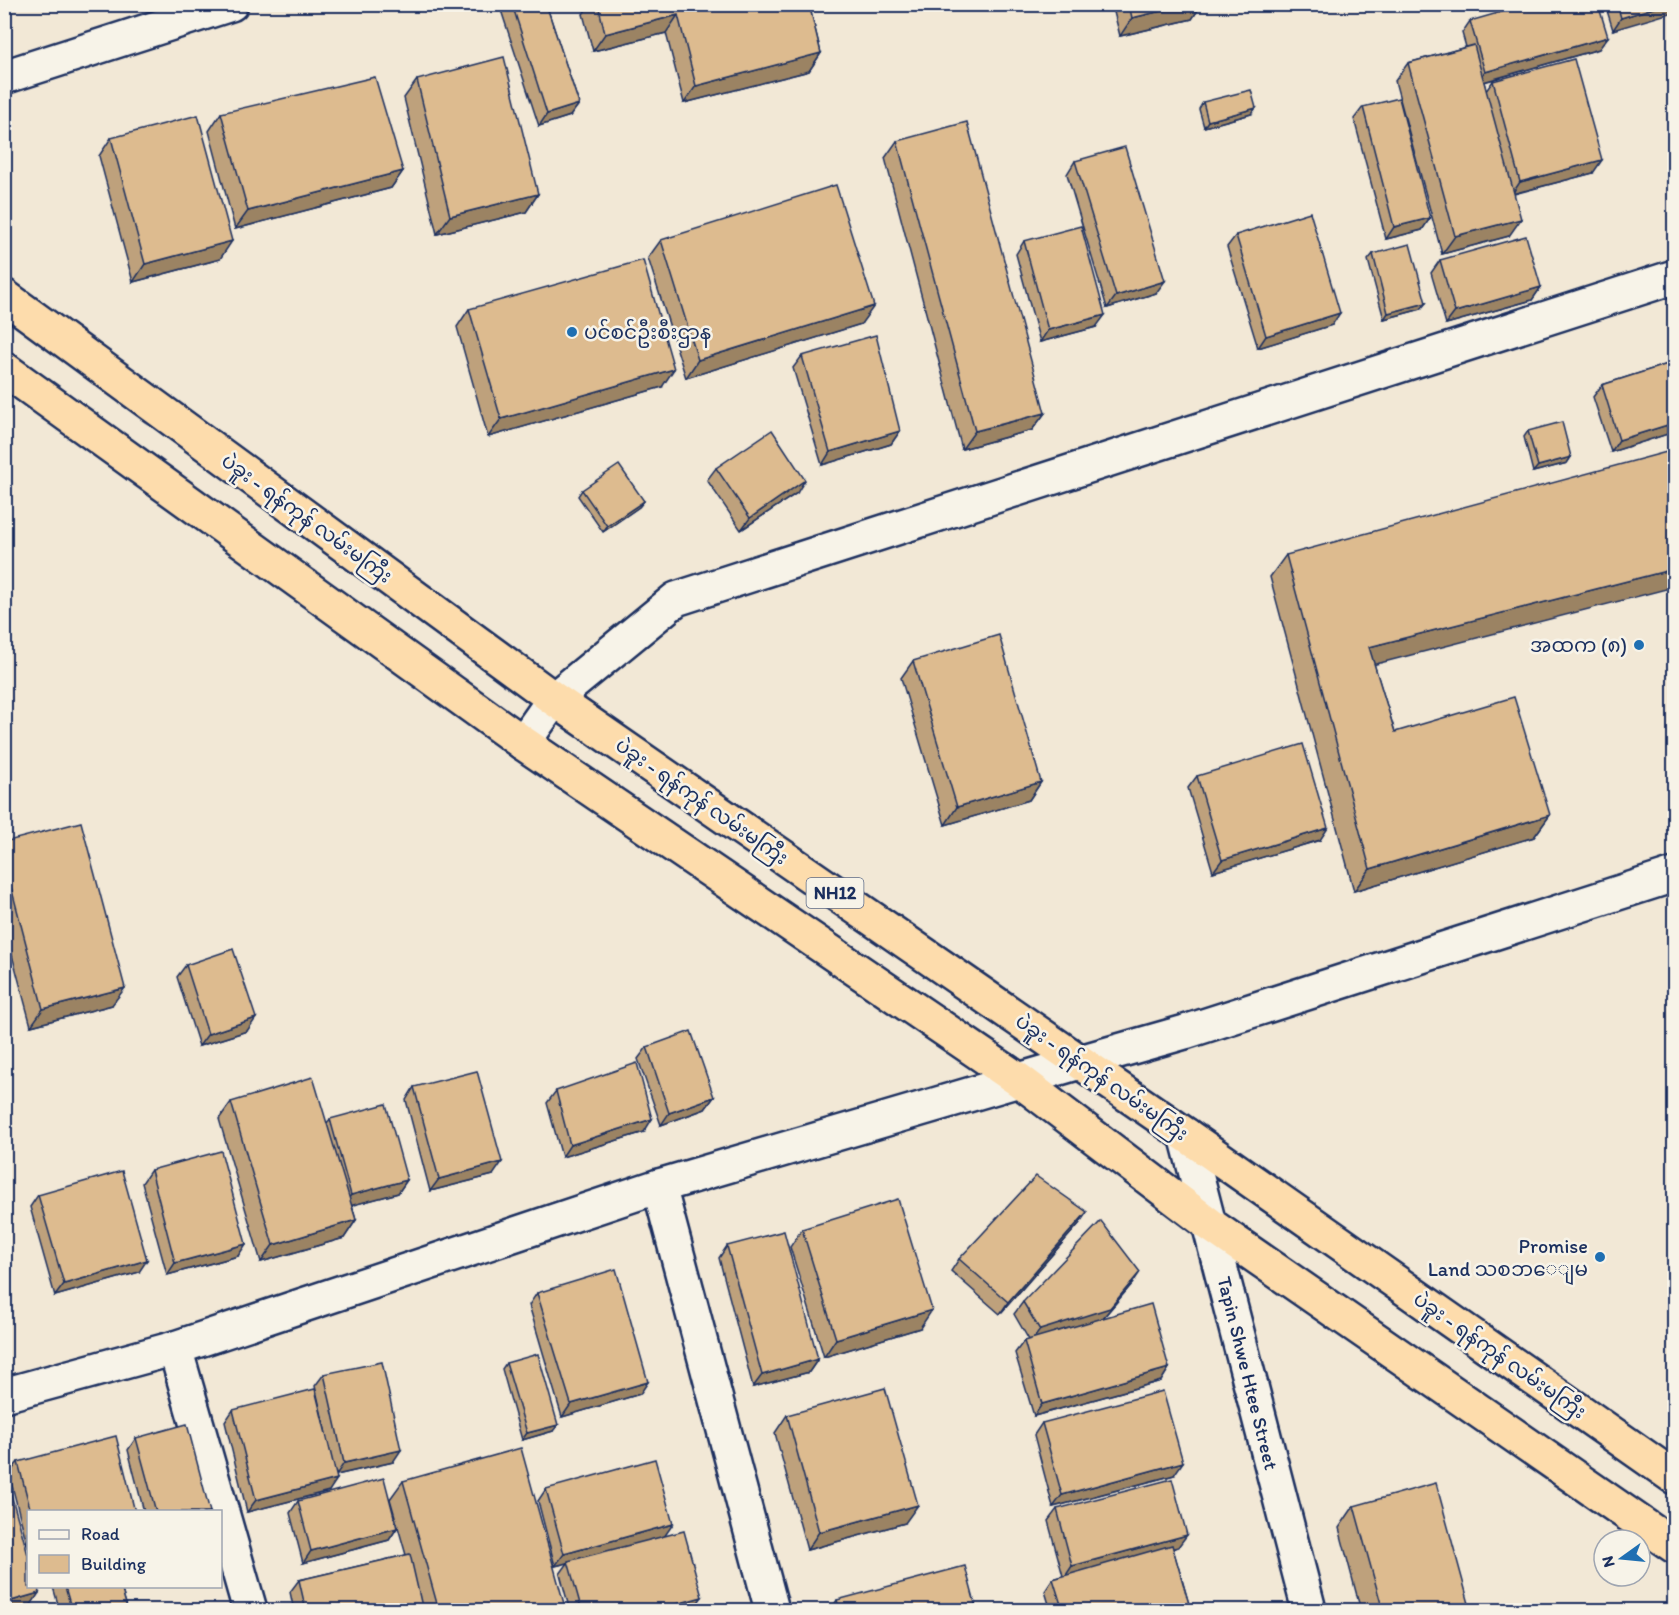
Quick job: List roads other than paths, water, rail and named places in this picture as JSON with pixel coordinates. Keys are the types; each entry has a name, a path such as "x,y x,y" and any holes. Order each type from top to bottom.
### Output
{"highway":[{"name":"ပဲခူး - ရန်ကုန် လမ်းမကြီး","path":"4,296 554,699 1186,1135 1674,1477"},
{"name":"NH12","path":"4,369 523,743 1019,1080 1209,1224 1674,1546"}],"street":[{"path":"4,76 231,4"},
{"path":"523,743 554,699 676,599 1674,277"},
{"path":"4,1395 174,1348 659,1186 1185,1032 1674,875"},
{"name":"Tapin Shwe Htee Street","path":"1186,1135 1309,1611"},
{"path":"659,1186 772,1611"},
{"path":"174,1348 221,1510"},
{"path":"222,1514 250,1611"}],"place":[{"name":"ပင်စင်ဦးစီးဌာန","path":"572,332"},
{"name":"အထက (၈)","path":"1639,645"},
{"name":"Promise Land သစၥာေျမ","path":"1600,1257"}]}
